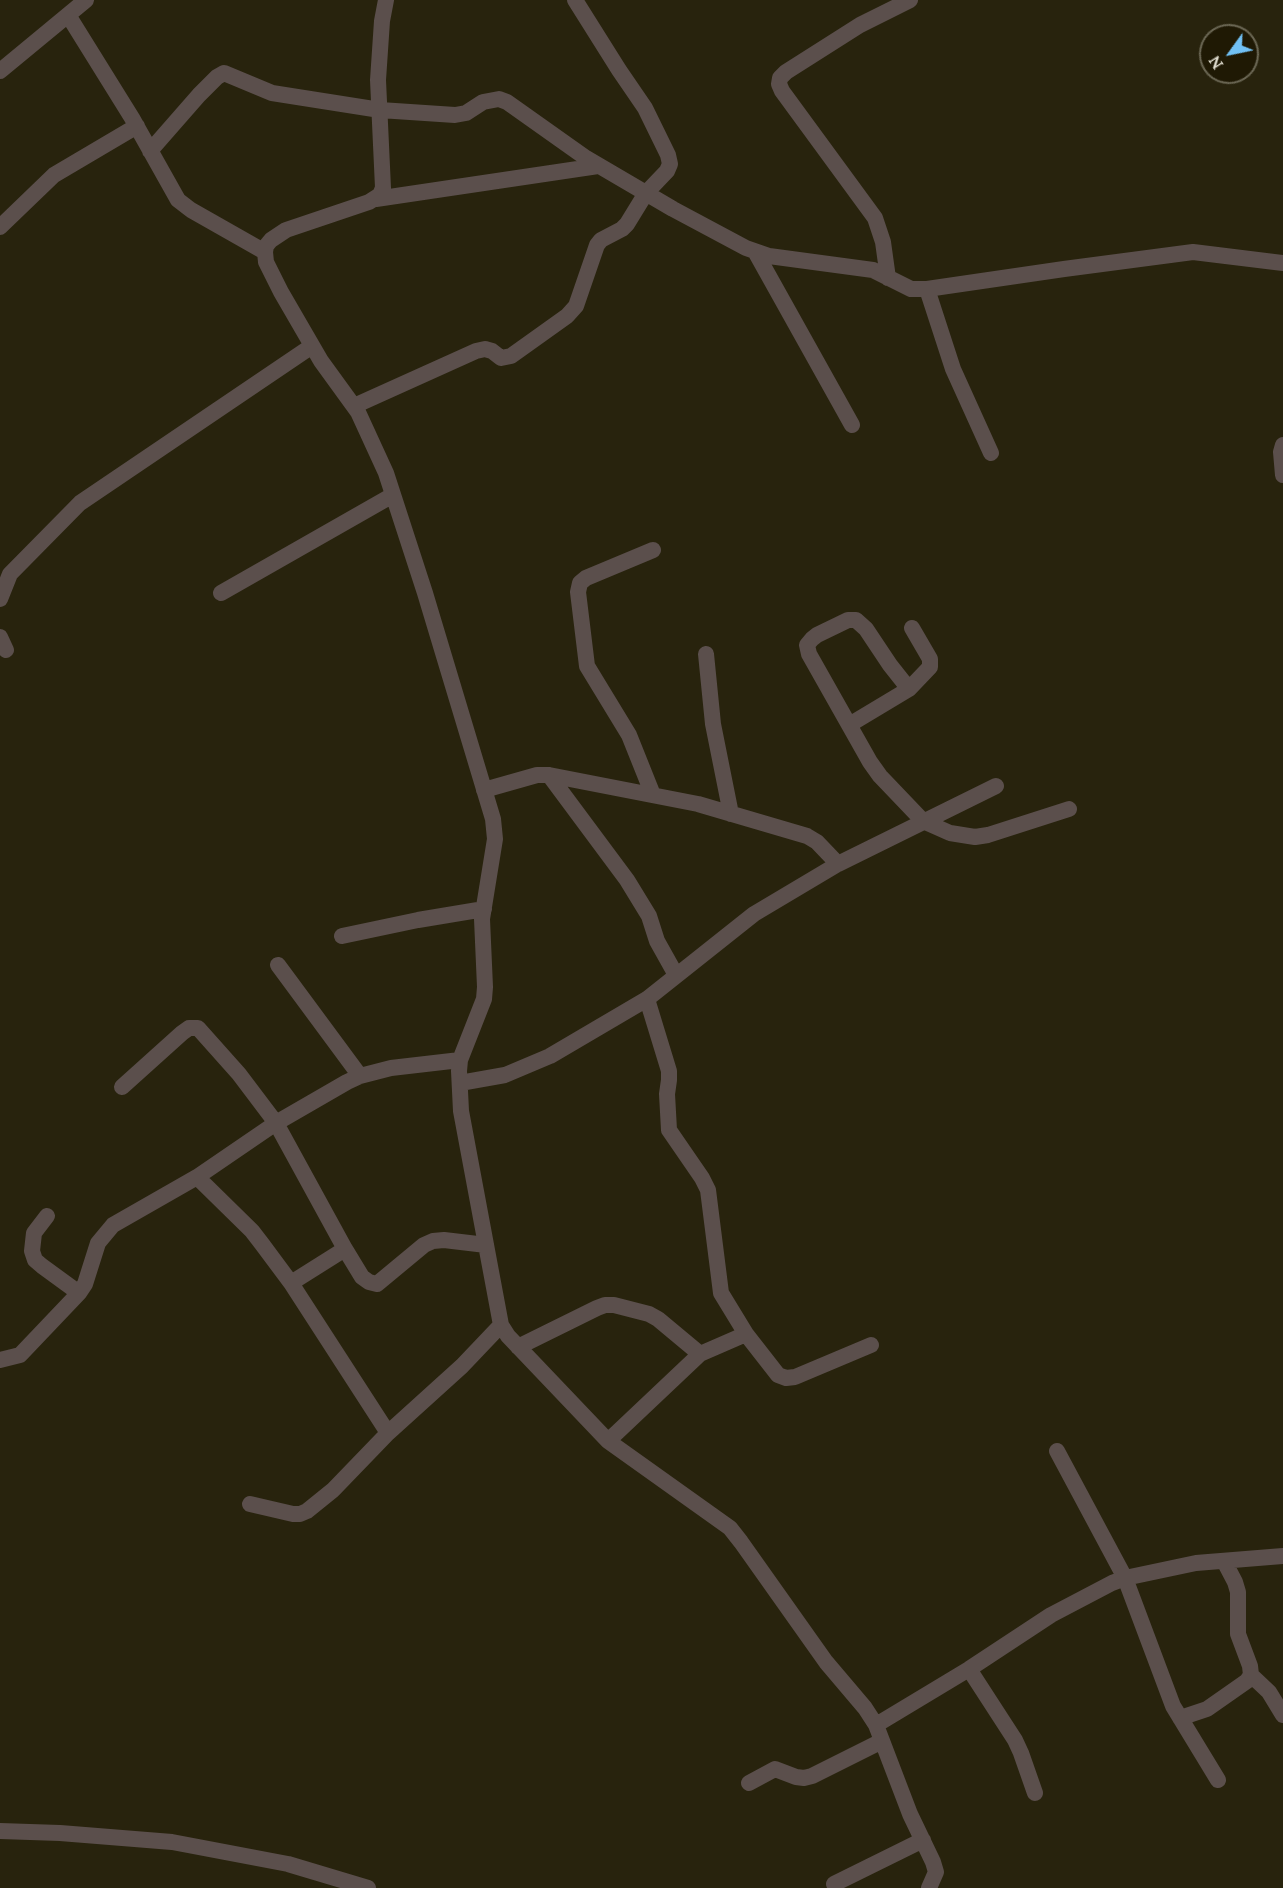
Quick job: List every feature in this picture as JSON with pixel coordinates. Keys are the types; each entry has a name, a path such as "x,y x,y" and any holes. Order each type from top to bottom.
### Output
{"street":[{"path":"0,71 86,0"},
{"path":"376,199 383,188 378,80 382,21 386,0"},
{"path":"354,406 476,351 492,351 501,358 511,356 567,316 576,306 597,245 601,240 627,224 646,194 667,171 670,164 668,155 645,108 575,0"},
{"path":"888,278 883,242 875,218 779,84 780,78 786,72 854,29 910,0"},
{"path":"68,15 137,126 178,200 191,210 265,252"},
{"path":"150,151 199,95 224,73 272,93 380,110 455,115 466,113 483,102 499,99 507,102 598,166 756,253 873,270 911,289 927,289 1193,252 1283,263"},
{"path":"0,227 54,175 137,126"},
{"path":"598,166 376,199 286,230 266,246 266,262 321,361 363,420 386,473 493,819 495,839 482,919 486,987 460,1060 460,1083 462,1111 501,1325 518,1347 608,1441 730,1528 826,1662 866,1708 876,1725 910,1814 933,1862 936,1872 929,1888"},
{"path":"756,253 852,425"},
{"path":"927,289 952,369 991,453"},
{"path":"0,600 10,574 80,503 312,346"},
{"path":"1283,446 1281,452 1283,475"},
{"path":"221,593 393,495"},
{"path":"653,550 586,578 580,583 578,592 587,666 629,735 653,795"},
{"path":"909,689 866,629 856,620 848,620 817,635 807,645 809,654 870,762 923,822 950,832 975,837 1069,809"},
{"path":"849,725 909,689 930,667 930,659 912,628"},
{"path":"706,654 713,724 731,814"},
{"path":"484,790 537,775 549,774 698,804 807,836 817,842 838,864"},
{"path":"549,774 627,880 649,916 657,941 676,975"},
{"path":"460,1083 505,1075 550,1056 647,999 754,914 838,864 996,786"},
{"path":"342,936 484,909"},
{"path":"278,964 360,1076"},
{"path":"647,999 669,1071 667,1094 669,1130 708,1190 721,1293 746,1334 778,1375 786,1378 795,1377 871,1345"},
{"path":"122,1087 182,1033 189,1028 198,1028 243,1080 276,1124 362,1277 377,1284 424,1245 433,1241 444,1240 486,1245"},
{"path":"0,1360 20,1355 79,1293 85,1284 98,1244 113,1225 197,1177 276,1124 360,1076 404,1066 460,1060"},
{"path":"197,1177 252,1232 291,1283 388,1432"},
{"path":"47,1216 34,1233 32,1251 35,1260 79,1293"},
{"path":"291,1283 345,1249"},
{"path":"518,1347 597,1308 614,1305 649,1314 658,1319 700,1354"},
{"path":"250,1504 293,1514 307,1511 333,1490 388,1432 462,1366 501,1325"},
{"path":"608,1441 700,1354 746,1334"},
{"path":"1057,1451 1125,1578 1180,1718 1218,1780"},
{"path":"876,1725 969,1669 1051,1615 1112,1583 1125,1578 1196,1563 1283,1556"},
{"path":"1180,1718 1207,1709 1247,1681 1251,1675 1238,1634 1238,1592 1224,1561"},
{"path":"969,1669 1015,1740 1035,1793"},
{"path":"1251,1675 1269,1692 1283,1715"},
{"path":"749,1783 775,1769 796,1777 812,1776 882,1741"},
{"path":"0,1831 60,1833 172,1842 288,1864 368,1888"},
{"path":"834,1884 923,1840"}]}
